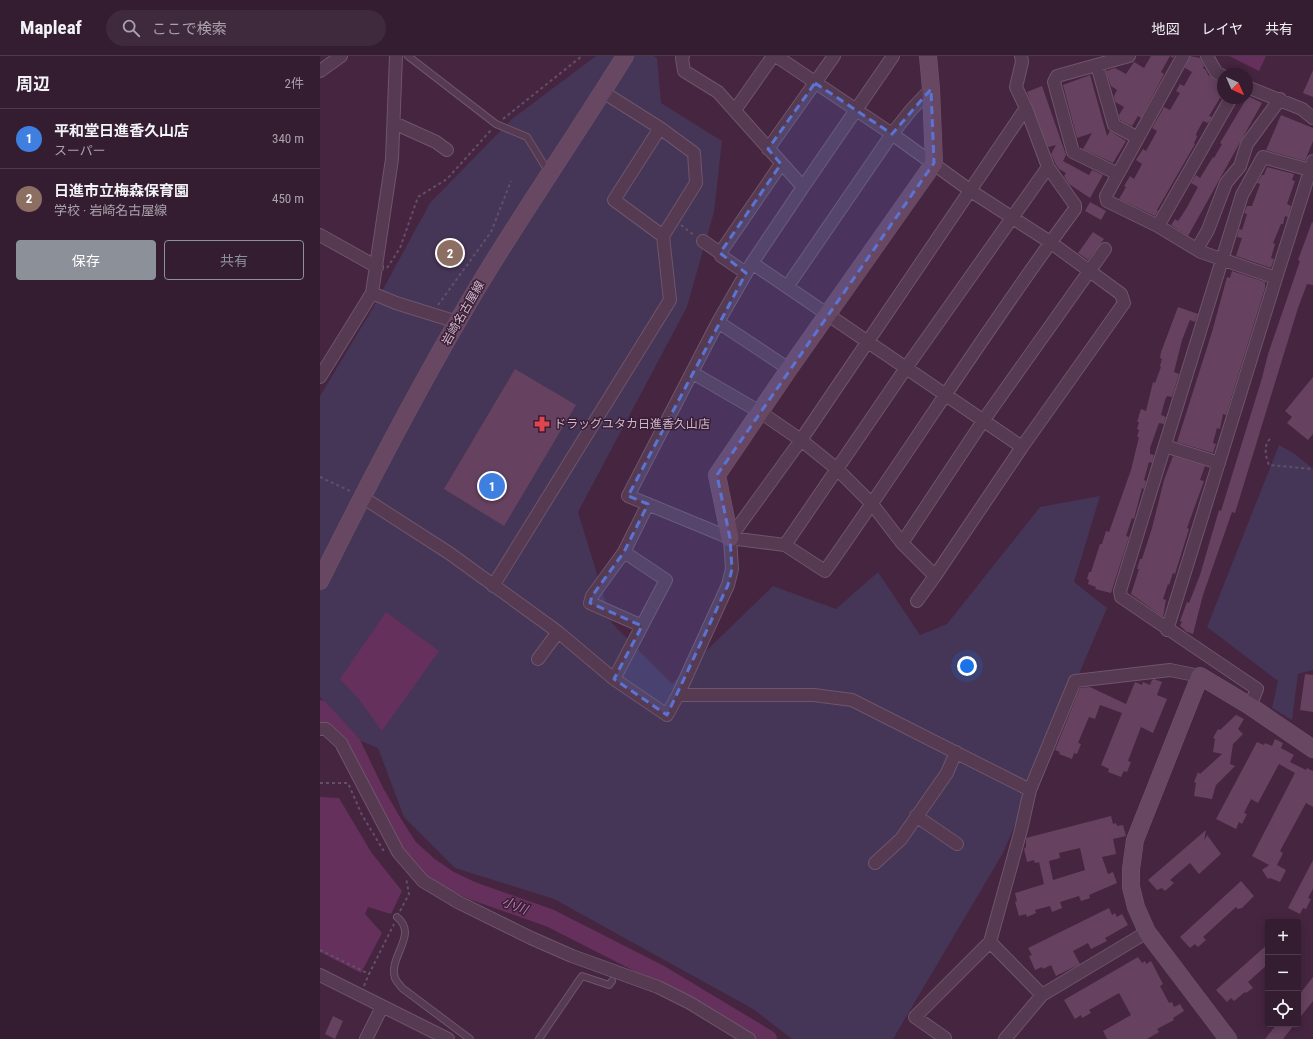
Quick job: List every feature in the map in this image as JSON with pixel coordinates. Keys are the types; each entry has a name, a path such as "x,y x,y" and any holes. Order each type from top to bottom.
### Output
{"street":[{"path":"320,71 341,56"},
{"path":"320,377 372,293 380,270 392,159 396,56"},
{"name":"岩崎名古屋線","path":"320,581 381,460 457,322 490,267 625,56"},
{"path":"683,56 684,71 718,92 803,187"},
{"path":"735,110 773,56"},
{"path":"776,56 934,163 971,191 1012,216 1050,242 1121,294 1124,304 1022,446 917,601"},
{"path":"768,149 834,56"},
{"path":"893,56 854,110 749,268 718,322 693,373 628,496 730,538 785,544 825,571 872,504 945,394 1050,242 1075,209 1076,205 1048,167 1026,108 1016,87 1022,62 1021,56"},
{"path":"362,497 449,553 558,632 614,679 667,715 678,695 728,585 732,569 730,538 717,475 789,369 934,163 932,89 928,56"},
{"path":"1118,174 1073,152 1054,82 1057,76 1129,56"},
{"path":"1183,56 1106,196 1107,201 1158,226 1201,252 1276,278"},
{"path":"1207,56 1217,73"},
{"path":"1097,65 1114,125 1138,138"},
{"path":"787,287 892,134 910,110 932,89"},
{"path":"1253,89 1302,109 1313,118"},
{"path":"493,586 670,300 663,236 696,183 694,154 660,128 603,92"},
{"path":"1197,249 1221,199 1226,183 1240,166 1247,144 1280,99"},
{"path":"1158,226 1228,104"},
{"path":"730,538 801,440 1026,108"},
{"path":"394,123 436,142 447,150"},
{"path":"660,128 614,200 663,236"},
{"path":"1167,630 1312,166 1263,157 1245,188 1221,259 1119,593 1121,597 1167,630 1257,689 1250,706"},
{"path":"720,253 782,164"},
{"path":"785,544 1012,216 1048,167"},
{"path":"1221,199 1239,204"},
{"path":"320,235 380,270"},
{"path":"703,241 720,253 721,256 787,287 1022,446"},
{"path":"902,543 983,421 1105,249"},
{"path":"372,293 396,304 457,322"},
{"path":"718,322 789,369"},
{"path":"693,373 760,412 801,440 837,469 872,504 902,543 935,576"},
{"path":"1165,446 1219,463"},
{"path":"642,626 590,603 592,596 624,552 648,504"},
{"path":"614,679 666,580 624,552"},
{"path":"538,659 558,632"},
{"path":"944,1039 945,1038 916,1017 990,942 1021,830 1030,790 1075,681 1170,670 1200,676 1250,706 1313,749"},
{"path":"1200,676 1136,840 1130,870 1131,887 1136,908 1147,932 1228,1039"},
{"path":"678,695 814,695 852,700 1030,790"},
{"path":"320,729 326,730 341,743 398,852 423,881 458,902 531,938 572,956 658,987 690,1003 749,1039"},
{"path":"875,862 901,839 947,773 956,752"},
{"path":"916,816 957,844"},
{"path":"1005,1039 1042,995 1147,932"},
{"path":"990,942 1042,995"},
{"path":"320,975 448,1039"},
{"path":"366,1039 382,1007"}],"lane":[{"path":"408,56 417,58 496,124 527,138 550,173"},
{"path":"398,917 403,922 406,932 394,968 395,978 402,988 470,1039"},
{"path":"539,1039 582,976 609,985 612,981"}],"path":[{"path":"380,270 400,248 418,197 447,179 496,124 582,56"},
{"path":"432,314 490,232 511,181"},
{"path":"674,220 703,241"},
{"path":"1270,439 1267,442 1266,447 1269,465 1313,469"},
{"path":"320,477 362,497"},
{"path":"320,783 348,783 374,837 387,855"},
{"path":"320,950 369,974 409,894 406,877"}],"highlighted area":[{"path":"815,83 892,134 931,89 934,163 717,475 730,538 732,569 728,585 667,715 614,679 642,626 590,603 592,596 624,552 648,504 628,496 746,273 720,253 781,164 768,149"}],"shaded area":[{"path":"596,56 654,56 657,58 661,103 722,141 714,212 687,307 578,512 612,623 672,684 773,586 836,609 878,572 920,635 947,624 1040,507 1100,496 1074,582 1107,608 1003,853 893,1039 792,1039 753,1009 554,899 455,868 404,817 378,748 361,741 320,697 320,396 370,313 430,203 512,119"},
{"path":"1229,56 1266,56 1259,71"},
{"path":"1279,445 1295,454 1313,469 1313,670 1298,674 1292,720 1272,708 1278,681 1207,627"},
{"path":"386,612 439,651 382,731 358,698 340,679"},
{"path":"320,797 339,798 371,852 402,891 391,914 368,907 365,914 382,933 361,973 320,952"}],"building":[{"path":"1151,56 1170,56 1161,72 1164,74 1141,118 1138,116 1132,126 1120,120 1119,115 1124,107 1115,102 1114,96 1117,90 1111,86 1106,71 1115,68 1126,74 1134,62 1144,68"},
{"path":"1190,56 1200,58 1204,66 1203,68 1206,70 1208,75 1217,80 1217,103 1209,116 1212,117 1208,123 1203,121 1196,134 1197,137 1194,143 1195,144 1155,216 1119,199 1130,176 1134,179 1142,164 1136,160 1143,149 1146,151 1157,131 1152,128 1164,107 1170,110 1180,93 1176,91 1180,84 1184,86 1192,72 1185,68"},
{"path":"1313,70 1313,97 1303,93"},
{"path":"1090,75 1107,136 1110,131 1126,141 1113,163 1083,149 1092,133 1077,138 1063,85"},
{"path":"1042,86 1066,155 1063,161 1089,175 1092,170 1103,175 1090,198 1069,184 1064,176 1066,173 1059,169 1055,163 1051,154 1056,145 1048,147 1027,92"},
{"path":"1253,98 1262,103 1188,236 1171,225 1175,219 1178,221 1186,209 1198,187 1191,183 1196,175 1200,178 1222,144 1220,143 1243,104 1253,104"},
{"path":"1281,115 1313,128 1313,141 1305,161 1266,150"},
{"path":"1267,167 1294,174 1292,180 1295,181 1287,204 1291,206 1288,217 1285,216 1283,224 1281,224 1273,243 1275,244 1271,258 1274,259 1271,268 1236,256 1242,238 1237,237 1239,229 1242,230 1247,214 1244,213 1247,206 1252,206 1260,184 1257,183 1262,175 1264,175"},
{"path":"1090,202 1106,211 1101,220 1085,211"},
{"path":"1312,222 1313,285 1307,284 1298,308 1235,513 1232,512 1203,595 1193,634 1185,631 1180,626 1182,622 1180,621 1200,575 1219,510 1221,511 1262,378 1268,354 1300,261 1298,260"},
{"path":"1093,232 1104,239 1088,260 1078,253"},
{"path":"1232,271 1265,282 1265,288 1226,415 1223,414 1220,429 1217,428 1213,443 1216,444 1213,453 1177,442 1212,332 1227,277 1230,278"},
{"path":"1178,307 1198,314 1195,322 1190,320 1182,340 1174,372 1179,374 1172,397 1167,396 1165,400 1161,415 1166,417 1164,424 1159,423 1150,448 1150,454 1154,455 1152,463 1149,462 1144,480 1146,481 1144,489 1142,488 1134,519 1132,518 1126,536 1129,537 1111,593 1095,589 1096,587 1088,584 1089,580 1087,579 1089,572 1091,572 1106,531 1109,532 1131,470 1139,437 1137,437 1139,430 1137,429 1139,422 1137,422 1141,409 1146,411 1153,382 1155,383 1161,367 1161,352"},
{"path":"515,369 576,405 504,526 444,489"},
{"path":"1313,377 1313,434 1308,440 1287,423 1292,417 1285,411"},
{"path":"1173,456 1205,466 1200,480 1204,481 1187,528 1189,529 1175,574 1173,573 1163,599 1166,600 1163,617 1131,594 1139,569 1137,569 1140,559 1142,559 1152,528 1164,480"},
{"path":"1305,674 1313,675 1313,712 1300,710"},
{"path":"1154,679 1162,682 1157,695 1167,699 1153,733 1141,727 1128,761 1131,762 1127,772 1124,771 1121,777 1108,772 1109,769 1101,765 1122,713 1100,705 1095,719 1089,717 1078,743 1081,744 1077,754 1074,753 1072,759 1059,754 1060,752 1055,750 1080,688 1090,687 1126,704 1135,682 1142,685 1143,682 1150,685"},
{"path":"1236,715 1244,719 1238,729 1243,734 1233,744 1230,764 1235,766 1216,785 1212,799 1194,796 1196,783 1194,782 1198,772 1200,774 1222,754 1213,752 1215,739 1213,738 1218,729 1220,730"},
{"path":"1275,739 1283,743 1281,748 1294,755 1290,762 1306,770 1307,768 1313,771 1313,807 1306,803 1280,851 1283,853 1277,865 1286,870 1280,882 1270,878 1268,879 1262,870 1269,865 1252,856 1295,773 1279,764 1258,803 1251,799 1244,813 1247,814 1242,824 1239,822 1236,829 1216,819 1257,742 1272,746"},
{"path":"1111,816 1113,824 1116,823 1117,826 1123,825 1126,836 1113,839 1116,854 1102,857 1108,874 1113,872 1117,883 1089,895 1090,898 1081,901 1079,896 1060,902 1062,908 1052,912 1050,906 1035,910 1036,913 1027,917 1026,914 1019,916 1015,902 1017,901 1015,893 1044,884 1039,862 1035,863 1034,860 1027,862 1024,849 1026,847 1026,838","holes":["1080,848 1085,870 1053,880 1049,861 1060,858 1059,853"]},
{"path":"1206,830 1204,841 1207,835 1221,854 1199,874 1190,863 1170,880 1174,883 1165,891 1162,888 1157,890 1148,880"},
{"path":"1313,860 1313,889 1308,898 1311,899 1306,909 1303,908 1300,914 1288,908"},
{"path":"1241,881 1254,896 1242,908 1238,909 1236,907 1203,937 1206,940 1198,947 1195,944 1190,948 1180,937"},
{"path":"1109,908 1112,915 1115,913 1117,917 1122,914 1128,925 1105,938 1107,941 1091,949 1088,943 1073,951 1080,964 1056,976 1051,965 1043,969 1042,967 1035,970 1029,956 1032,955 1028,948"},
{"path":"1265,947 1265,967 1248,982 1253,988 1246,993 1245,992 1234,1001 1231,998 1227,1002 1216,990"},
{"path":"1138,957 1142,963 1145,961 1146,964 1151,961 1163,984 1160,986 1169,1003 1172,1002 1174,1007 1180,1004 1184,1011 1173,1018 1174,1020 1157,1029 1159,1032 1147,1039 1107,1039 1103,1031 1131,1015 1119,993 1089,1010 1091,1013 1082,1018 1081,1015 1075,1019 1064,1000"},
{"path":"1313,977 1313,1001 1301,1016 1301,992"},
{"path":"333,1016 343,1021 335,1039 325,1034"},
{"path":"1275,1027 1293,1027 1283,1039 1265,1039"}],"waterway":[{"name":"小川","path":"320,709 352,744 375,792 393,823 409,848 429,866 448,879 473,891 550,918 660,974 768,1039"}],"place":[{"name":"日進市立梅森保育園","path":"450,253"},
{"name":"ドラッグユタカ日進香久山店","path":"542,424"},
{"name":"平和堂日進香久山店","path":"492,486"}]}
